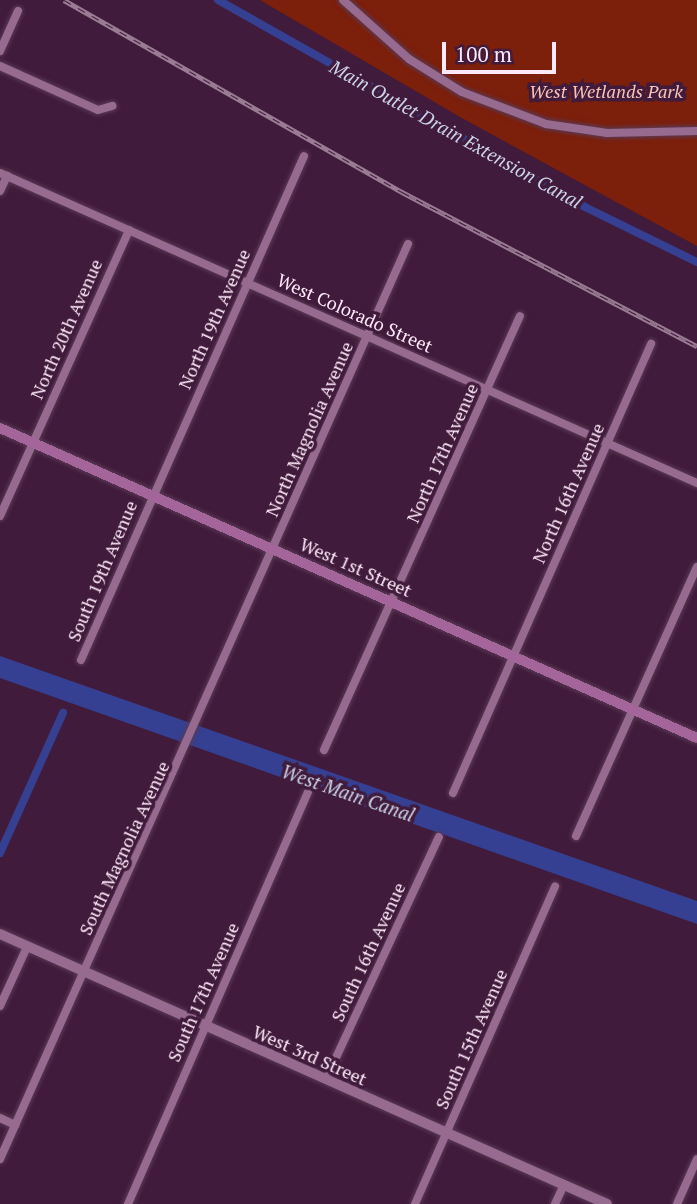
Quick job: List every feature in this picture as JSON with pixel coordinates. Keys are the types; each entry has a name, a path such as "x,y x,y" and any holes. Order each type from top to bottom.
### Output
{"main road":[{"name":"West 1st Street","path":"0,428 697,738"}],"street":[{"path":"343,0 409,59 461,92 545,124 607,133 697,131"},
{"path":"0,51 18,11"},
{"path":"0,66 98,110 112,106"},
{"name":"North 19th Avenue","path":"152,495 304,156"},
{"path":"0,191 3,174"},
{"name":"West Colorado Street","path":"3,174 697,483"},
{"name":"North 20th Avenue","path":"0,516 129,230"},
{"name":"North Magnolia Avenue","path":"274,549 408,244"},
{"name":"North 17th Avenue","path":"393,602 520,316"},
{"name":"North 16th Avenue","path":"512,655 651,344"},
{"name":"South 19th Avenue","path":"81,660 152,495"},
{"name":"South Magnolia Avenue","path":"0,1159 189,745 274,549"},
{"path":"576,836 697,567"},
{"path":"324,750 393,602"},
{"path":"453,793 512,655"},
{"name":"South 17th Avenue","path":"128,1204 308,792"},
{"name":"South 16th Avenue","path":"326,1079 439,837"},
{"name":"South 15th Avenue","path":"415,1204 555,887"},
{"name":"West 3rd Street","path":"0,934 607,1204"},
{"path":"0,1006 27,947"},
{"path":"0,1118 15,1125"},
{"path":"677,1204 697,1159"},
{"path":"555,1204 564,1185"}],"green space":[{"name":"West Wetlands Park","path":"260,0 697,0 697,246 460,117"}],"water":[{"name":"West Main Canal","path":"0,656 697,901 697,924 0,678"}],"waterway":[{"name":"Main Outlet Drain Extension Canal","path":"218,0 585,207 697,262"},
{"path":"0,853 63,713"}],"railway":[{"path":"64,0 402,192 697,346"}]}
